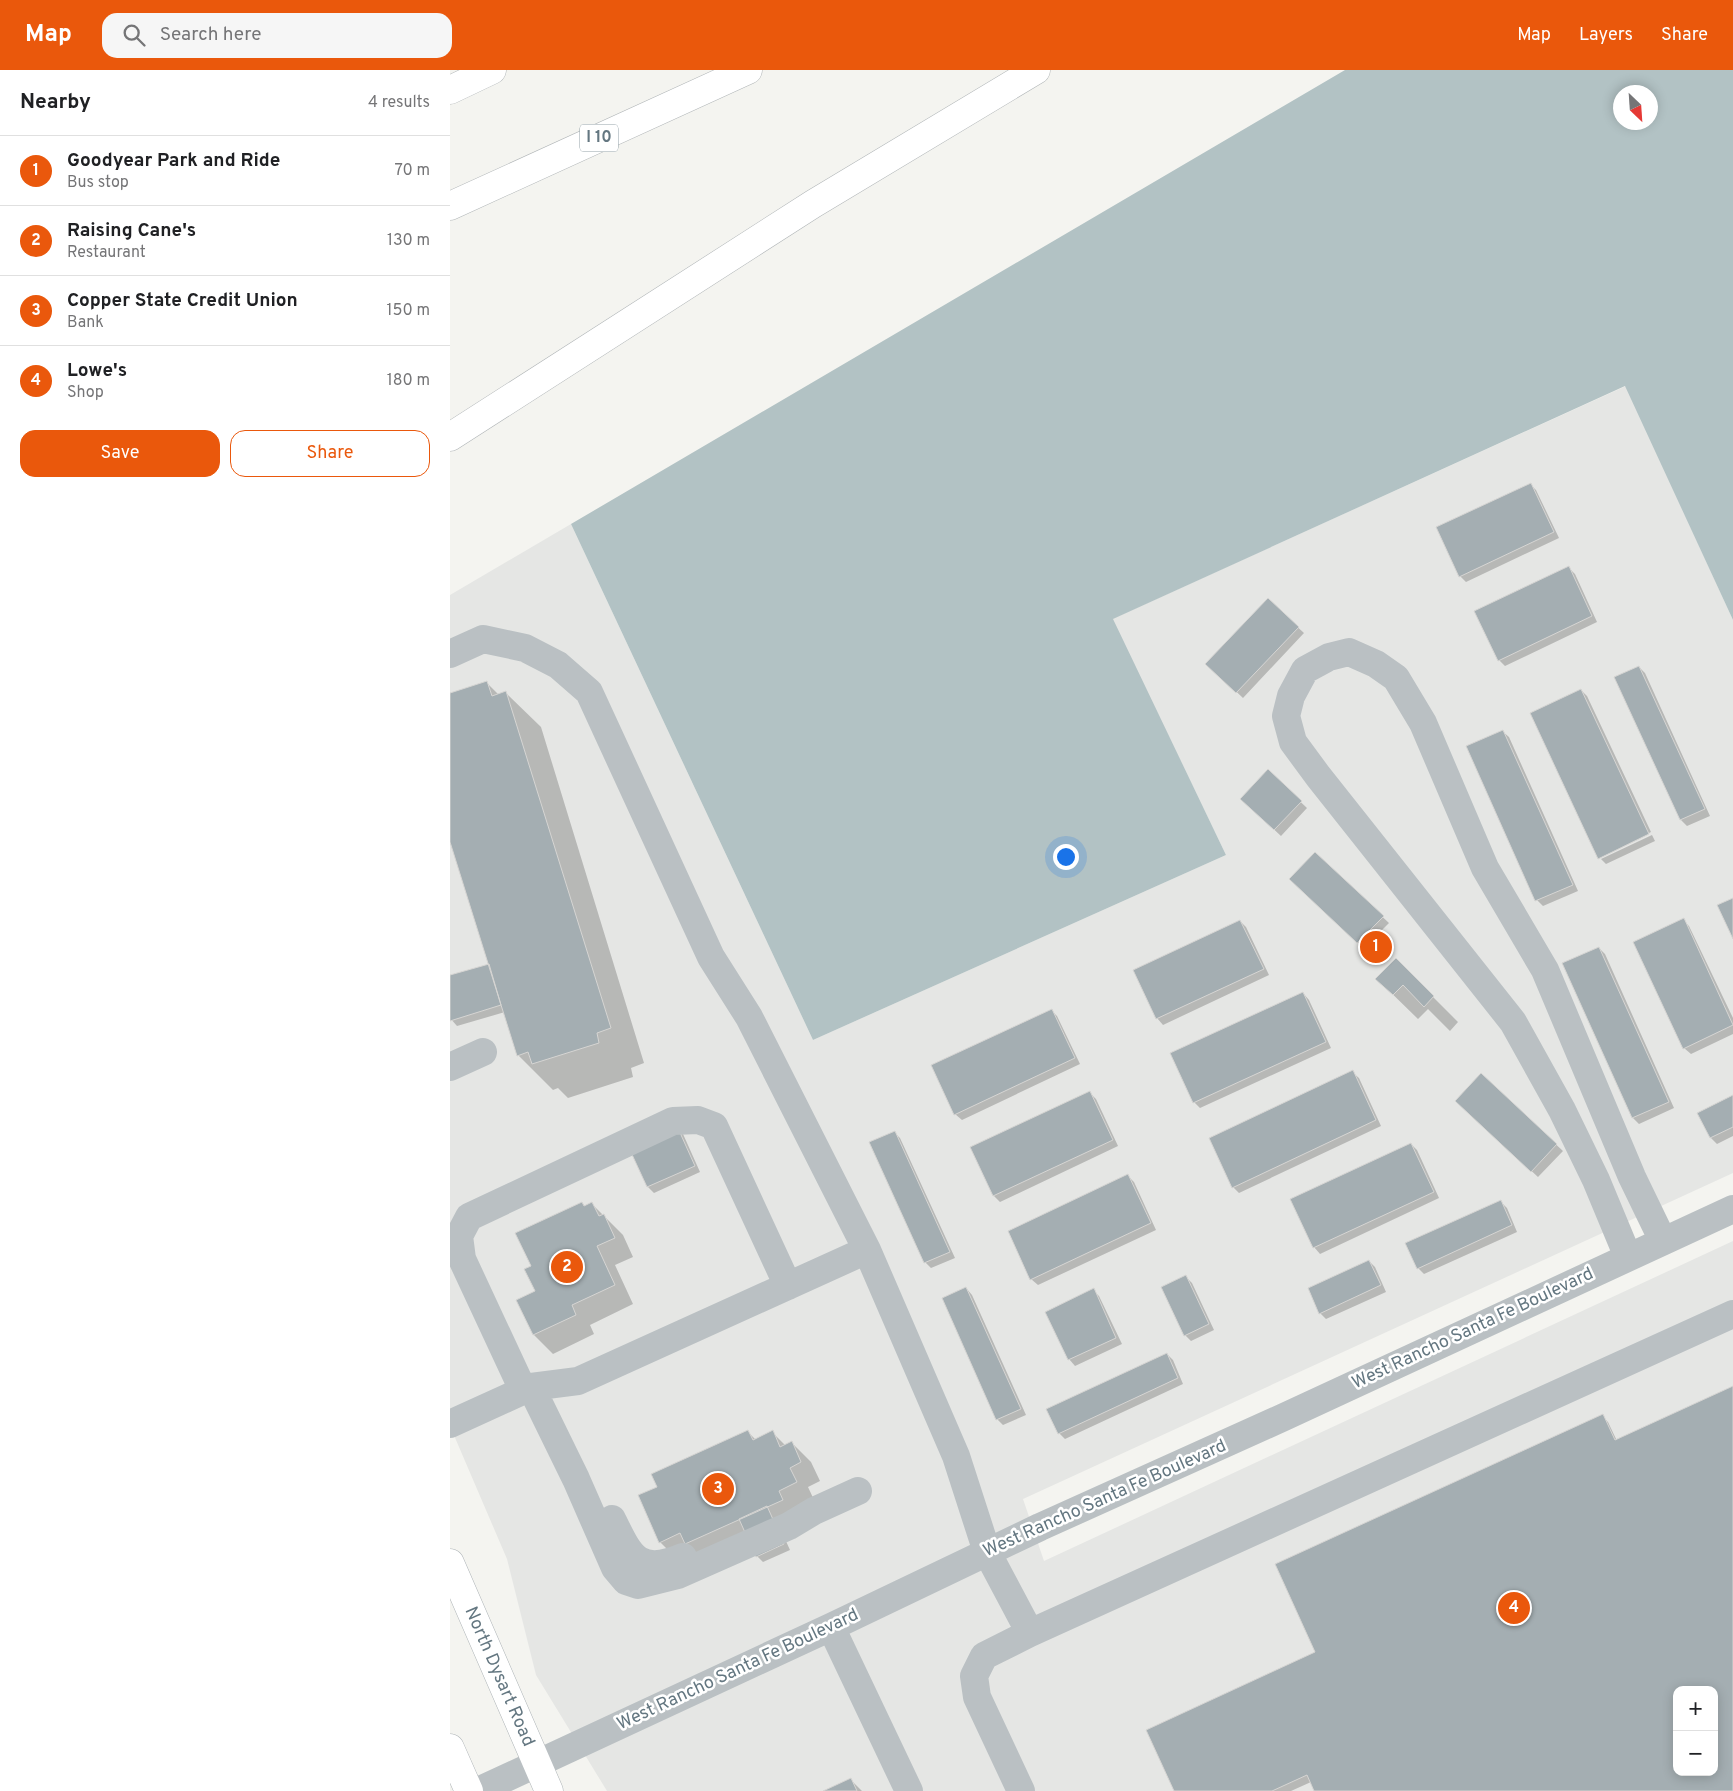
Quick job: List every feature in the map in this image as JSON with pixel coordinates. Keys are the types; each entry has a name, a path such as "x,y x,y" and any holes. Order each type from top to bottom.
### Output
{"main road":[{"path":"450,90 492,70"},
{"name":"I 10","path":"450,206 748,70"},
{"path":"450,437 813,204 1036,70"},
{"name":"North Dysart Road","path":"450,1563 549,1791"},
{"path":"450,1748 469,1791"}],"street":[{"path":"450,654 483,639 525,648 558,665 589,692 711,957 749,1017 867,1250 956,1456 987,1552 1030,1633"},
{"path":"1628,1257 1596,1180 1567,1118 1514,1022 1324,784 1294,742 1286,716 1291,696 1306,670 1329,657 1349,652 1376,664 1396,678 1423,724 1485,868 1545,970 1632,1177 1663,1241"},
{"path":"450,1067 482,1052"},
{"path":"788,1286 714,1126 698,1120 673,1121 469,1216 459,1236 462,1260 581,1491 615,1568 626,1581 638,1585 678,1576 789,1526 814,1511 858,1490"},
{"name":"West Rancho Santa Fe Boulevard","path":"478,1791 831,1627 987,1552 1733,1209"},
{"path":"450,1424 527,1389 578,1382 867,1250"},
{"path":"1021,1791 977,1697 974,1676 984,1656 1030,1633 1733,1314"},
{"path":"581,1491 610,1516 632,1555 638,1560 652,1565 673,1561 772,1518 795,1512 814,1511"},
{"path":"831,1627 909,1791"}],"shaded area":[{"path":"1345,70 1733,70 1733,620 1625,386 1113,619 1226,855 813,1040 571,524"},
{"path":"1626,386 1733,620 1733,1173 1023,1499 1044,1561 1733,1241 1733,1791 607,1791 536,1675 507,1559 450,1426 450,595 571,524 813,1040 1226,855 1112,619"}],"building":[{"path":"1531,483 1554,532 1459,577 1436,527"},
{"path":"1569,566 1592,616 1498,661 1474,611"},
{"path":"1268,598 1299,627 1236,693 1205,664"},
{"path":"1639,666 1705,809 1680,820 1614,677"},
{"path":"487,681 492,696 506,691 611,1028 597,1033 599,1043 532,1064 528,1052 517,1056 450,842 450,693"},
{"path":"1581,689 1649,834 1598,859 1530,713"},
{"path":"1503,730 1573,885 1535,901 1466,746"},
{"path":"1268,769 1302,801 1274,830 1240,799"},
{"path":"1315,852 1384,916 1357,943 1289,879"},
{"path":"1733,898 1733,939 1717,905"},
{"path":"1684,918 1733,1025 1683,1049 1633,942"},
{"path":"1240,920 1264,969 1156,1019 1133,970"},
{"path":"1599,947 1669,1102 1632,1118 1562,963"},
{"path":"1396,958 1434,996 1424,1007 1403,985 1393,995 1375,979"},
{"path":"489,964 501,1005 450,1021 450,975"},
{"path":"1303,992 1326,1042 1193,1103 1170,1053"},
{"path":"1052,1009 1075,1058 954,1115 931,1065"},
{"path":"1353,1070 1376,1120 1232,1188 1209,1138"},
{"path":"1481,1073 1557,1144 1531,1172 1455,1101"},
{"path":"1090,1091 1113,1140 993,1196 970,1147"},
{"path":"1733,1095 1733,1127 1710,1138 1697,1113"},
{"path":"677,1126 695,1166 647,1187 629,1148"},
{"path":"895,1131 950,1252 924,1263 869,1142"},
{"path":"1411,1143 1434,1192 1313,1248 1290,1199"},
{"path":"1128,1174 1151,1223 1030,1280 1008,1231"},
{"path":"1501,1200 1512,1225 1417,1269 1405,1243"},
{"path":"582,1202 584,1206 592,1202 599,1216 604,1214 615,1238 597,1246 615,1285 572,1305 576,1315 533,1335 516,1300 535,1291 524,1269 531,1266 515,1233"},
{"path":"1369,1260 1381,1285 1319,1314 1308,1288"},
{"path":"1186,1275 1209,1324 1184,1336 1161,1287"},
{"path":"966,1287 1021,1409 996,1420 942,1298"},
{"path":"1094,1288 1116,1338 1068,1360 1045,1312"},
{"path":"1167,1353 1178,1378 1058,1434 1046,1409"},
{"path":"1733,1386 1733,1791 1314,1791 1307,1775 1272,1791 1174,1791 1146,1730 1315,1652 1275,1564 1603,1414 1615,1440"},
{"path":"748,1430 753,1440 773,1430 780,1447 792,1441 801,1462 790,1468 797,1482 779,1491 783,1500 685,1544 680,1533 659,1543 638,1495 657,1487 651,1474"},
{"path":"767,1506 784,1544 756,1557 739,1519"},
{"path":"851,1778 857,1791 823,1791"}],"place":[{"name":"Goodyear Park and Ride","path":"1376,947"},
{"name":"Raising Cane's","path":"567,1267"},
{"name":"Copper State Credit Union","path":"718,1489"},
{"name":"Lowe's","path":"1514,1608"}]}
